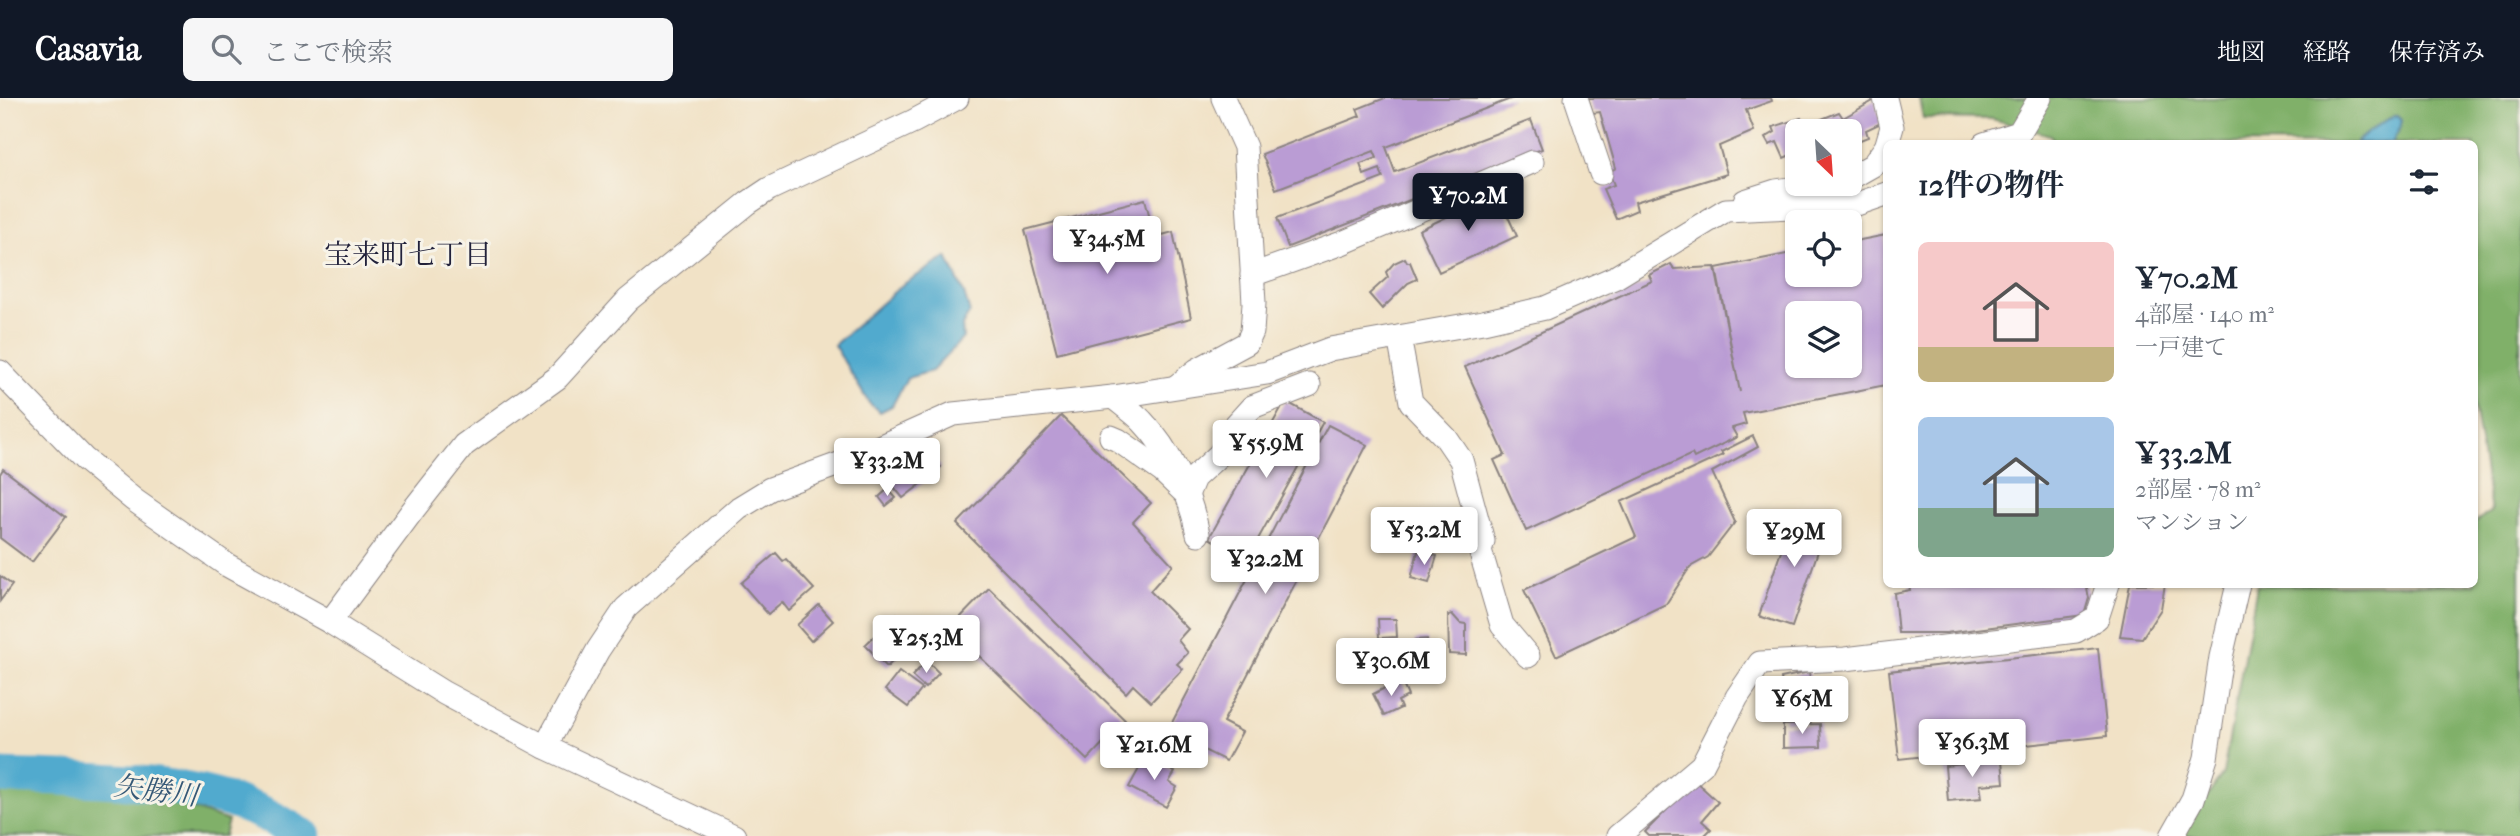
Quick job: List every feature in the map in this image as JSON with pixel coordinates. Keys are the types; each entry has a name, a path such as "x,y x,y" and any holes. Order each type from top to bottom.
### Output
{"street":[{"path":"330,622 464,445 556,378 628,300 769,189 957,98"},
{"path":"1173,389 1197,370 1247,343 1252,332 1252,275 1245,146 1223,98"},
{"path":"1576,98 1601,173"},
{"path":"1885,98 1892,127 1888,140"},
{"path":"2023,138 2040,98"},
{"path":"1862,171 1873,165 1883,151"},
{"path":"1252,275 1342,243 1532,162"},
{"path":"545,747 598,650 626,608 739,508 769,490 850,460 953,414 1112,397 1267,373 1330,349 1483,322 1545,308 1616,276 1726,210 1757,195 1785,190"},
{"path":"1726,210 1857,204 1883,195"},
{"path":"1399,337 1411,402 1446,438 1461,460 1483,541 1480,550 1502,625 1528,656"},
{"path":"0,372 84,459 134,500 227,565 330,622 444,693 545,747 734,836"},
{"path":"1187,495 1194,478 1220,454 1233,428 1252,407 1309,385"},
{"path":"1112,397 1143,422 1166,452 1187,495 1198,534"},
{"path":"1111,437 1162,471 1187,495"},
{"path":"1618,836 1702,765 1737,697 1760,663 1845,659 2076,631 2097,618 2107,588"},
{"path":"2172,836 2193,799 2206,758 2221,657 2237,588"}],"green space":[{"path":"1919,98 2520,98 2520,836 2181,836 2223,773 2256,588 2478,588 2478,520 2491,511 2478,431 2478,140 2054,140 2050,135 1992,119 1923,118"},
{"path":"0,788 165,799 228,821 224,836 0,836"}],"water":[{"path":"2397,115 2401,119 2401,126 2394,140 2359,140 2363,136"},
{"path":"947,257 970,313 962,325 963,338 932,371 907,378 892,406 880,412 869,403 834,345 902,285"}],"building":[{"path":"1385,98 1513,98 1386,147 1395,172 1531,120 1542,149 1288,247 1277,218 1383,178 1380,169 1364,175 1360,164 1377,158 1374,151 1276,189 1262,154 1360,116 1357,109"},
{"path":"1588,98 1771,98 1772,101 1746,110 1754,131 1719,146 1727,174 1635,202 1637,210 1616,219 1603,189 1614,185 1609,172 1616,168 1600,112 1593,113"},
{"path":"1875,100 1881,123 1866,130 1868,137 1862,139 1862,119 1822,119 1839,112 1843,118"},
{"path":"1785,123 1784,158 1777,142 1769,145 1765,138 1775,132 1773,127"},
{"path":"1497,193 1517,236 1439,272 1419,230"},
{"path":"1145,199 1155,237 1173,232 1191,318 1057,353 1025,230"},
{"path":"1883,236 1883,386 1743,413 1746,424 1732,428 1737,437 1694,458 1692,454 1526,531 1494,460 1505,455 1465,367 1652,281 1649,275 1671,264 1674,269 1715,267 1740,392 1716,268 1785,254 1785,287 1862,287 1862,240"},
{"path":"1405,258 1410,262 1417,279 1408,283 1382,309 1369,294 1388,277 1386,272 1394,263"},
{"path":"1285,401 1323,422 1247,559 1209,538"},
{"path":"1061,416 1151,503 1133,522 1173,565 1150,591 1188,629 1178,640 1188,653 1177,664 1183,669 1151,702 1133,685 1126,693 957,524"},
{"path":"1328,425 1367,445 1223,722 1242,732 1226,761 1167,732"},
{"path":"1753,436 1758,447 1712,472 1735,522 1708,557 1690,567 1666,604 1556,656 1524,590 1636,537 1621,502 1723,455 1721,452"},
{"path":"928,452 941,467 931,476 918,461"},
{"path":"912,460 929,478 903,498 884,475 893,467 897,471"},
{"path":"3,469 66,517 32,562 0,538 0,474"},
{"path":"888,489 896,498 886,506 879,497"},
{"path":"1795,510 1828,522 1792,627 1759,616"},
{"path":"1418,551 1437,556 1429,583 1411,578"},
{"path":"776,553 783,561 786,559 814,589 789,611 782,602 768,614 741,583"},
{"path":"0,576 12,585 0,601"},
{"path":"989,588 1125,720 1087,760 950,628"},
{"path":"2087,588 2089,598 2084,615 1946,633 1898,633 1894,593 1910,590"},
{"path":"2129,588 2164,588 2161,609 2142,638 2120,636"},
{"path":"819,605 833,621 811,641 797,625"},
{"path":"897,614 917,633 911,639 917,645 906,656 902,652 887,667 865,645"},
{"path":"1452,614 1460,623 1466,624 1466,655 1449,654 1448,615"},
{"path":"1378,619 1396,619 1397,637 1379,638"},
{"path":"1427,639 1429,664 1417,665 1415,640"},
{"path":"2098,648 2107,736 1899,759 1889,671"},
{"path":"927,661 939,673 925,688 912,676"},
{"path":"899,672 922,689 908,707 885,690"},
{"path":"1809,672 1812,691 1784,696 1781,678"},
{"path":"1401,680 1408,696 1398,701 1401,708 1384,716 1373,694"},
{"path":"1804,704 1805,721 1785,722 1783,705"},
{"path":"1820,724 1821,747 1783,748 1783,725"},
{"path":"1146,756 1175,772 1169,782 1177,787 1166,807 1129,787"},
{"path":"2002,760 2004,783 1980,785 1982,798 1948,801 1945,766"},
{"path":"1695,781 1718,802 1702,821 1711,829 1704,836 1649,836 1645,832"}],"waterway":[{"name":"矢勝川","path":"0,776 128,782 192,791 251,808 304,836"}],"district":[{"name":"宝来町七丁目","path":"408,254"}]}
